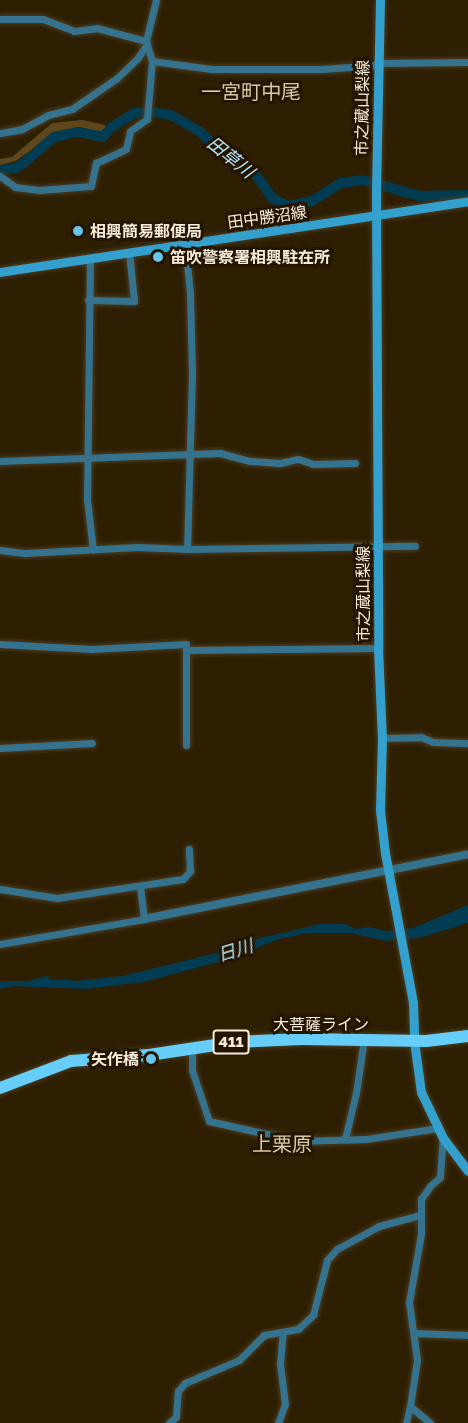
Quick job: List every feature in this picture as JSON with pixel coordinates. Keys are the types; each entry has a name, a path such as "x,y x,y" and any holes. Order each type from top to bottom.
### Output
{"highway":[{"name":"大菩薩ライン","path":"0,1088 61,1063 235,1042 364,1039 414,1041 468,1036"}],"main road":[{"name":"市之蔵山梨線","path":"380,0 376,175 378,648 382,738 380,810 413,1003 414,1041 421,1092 443,1138 468,1171"},
{"name":"田中勝沼線","path":"0,272 468,201"}],"street":[{"path":"0,133 22,129 48,115 72,110 117,78 137,59 146,43 156,0"},
{"path":"0,19 43,19 74,31 97,28 146,43"},
{"path":"0,177 15,187 39,190 91,186 96,163 122,153 126,149 130,131 147,119 152,61 146,43"},
{"path":"152,61 211,69 322,69 378,64 468,62"},
{"path":"185,244 190,293 192,373 187,549"},
{"path":"88,300 134,301 129,252"},
{"path":"90,258 87,499 93,550"},
{"path":"0,461 220,453 250,461 280,463 292,459 314,464 355,463"},
{"path":"0,550 26,553 137,547 187,549 415,546"},
{"path":"0,644 92,649 186,644 188,650 186,745"},
{"path":"188,650 378,648"},
{"path":"382,738 421,737 433,742 468,743"},
{"path":"0,748 26,744 93,743"},
{"path":"0,889 57,898 183,879 190,871 189,849"},
{"path":"0,944 144,919 468,854"},
{"path":"140,886 144,919"},
{"path":"345,1139 356,1093 364,1039"},
{"path":"192,1049 192,1070 209,1121 298,1141 366,1139 438,1128"},
{"path":"406,1423 417,1360 410,1302 421,1234 420,1215 424,1193 440,1177 443,1138"},
{"path":"169,1423 176,1417 178,1391 185,1383 239,1360 264,1335 298,1329 313,1315 327,1260 337,1249 379,1226 420,1215"},
{"path":"278,1423 285,1404 280,1364 283,1332"},
{"path":"414,1333 468,1335"},
{"path":"410,1406 430,1423"}],"shaded area":[{"path":"82,120 105,125 106,129 100,133 81,129 64,130 52,135 16,161 0,165 0,159 12,157 52,123"}],"water":[{"name":"日川","path":"468,905 468,923 419,938 385,941 350,933 307,933 279,939 226,960 144,982 86,989 14,986 0,989 0,981 28,981 47,976 53,980 75,981 122,976 217,953 235,944 320,924 345,924 355,929 369,927 386,931 413,928"}],"waterway":[{"name":"田草川","path":"0,170 16,168 54,137 78,132 103,137 112,127 134,113 150,112 171,115 199,131 224,154 254,172 272,198 288,206 312,201 341,183 363,180 419,196 468,195"}],"place":[{"name":"相興簡易郵便局","path":"78,231"},
{"name":"笛吹警察署相興駐在所","path":"158,257"},
{"name":"矢作橋","path":"151,1059"}],"district":[{"name":"一宮町中尾","path":"251,91"},
{"name":"上栗原","path":"282,1143"}]}
